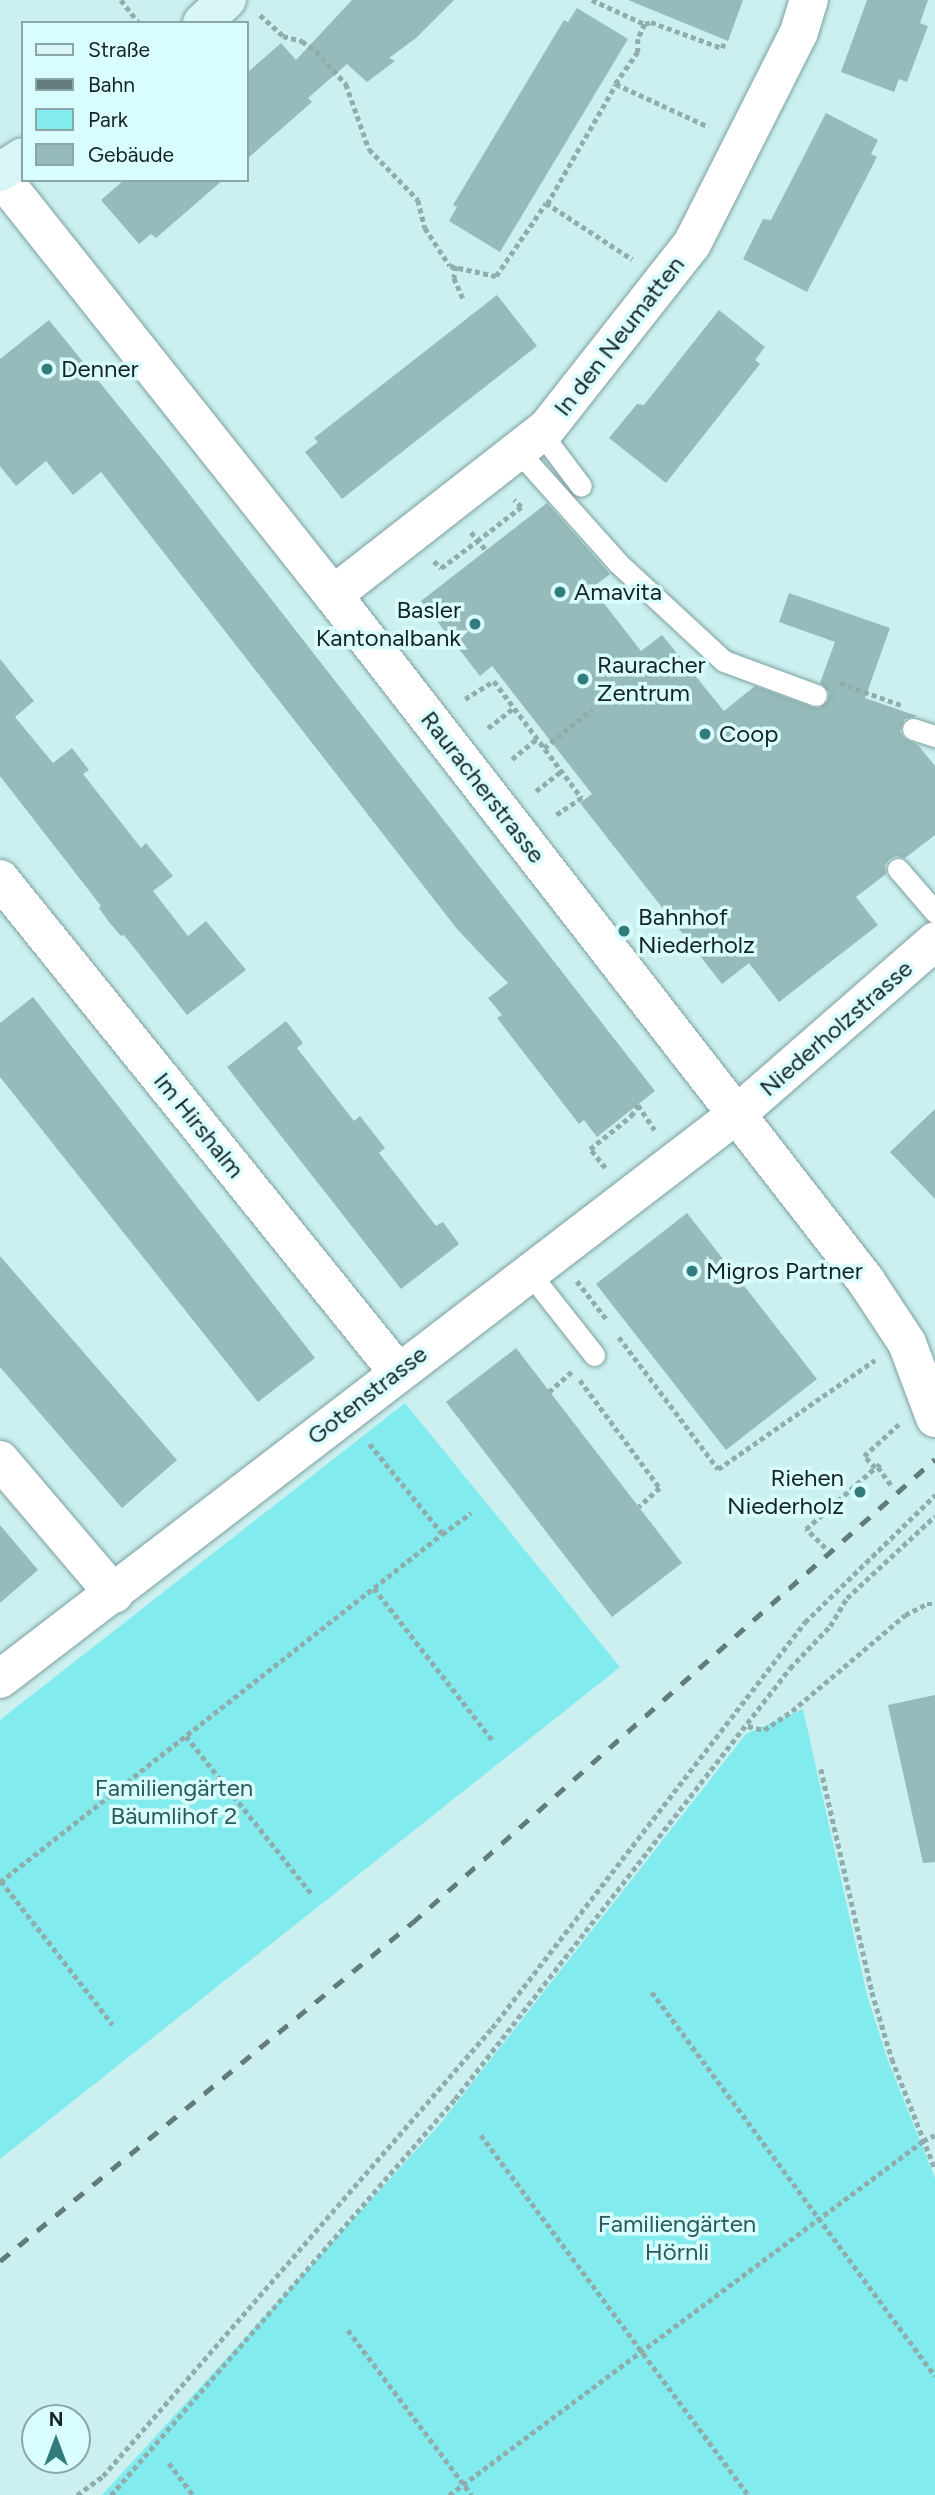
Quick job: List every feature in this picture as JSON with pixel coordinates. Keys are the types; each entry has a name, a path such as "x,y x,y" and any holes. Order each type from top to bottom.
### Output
{"main road":[{"path":"206,21 240,4"},
{"path":"0,174 21,158"}],"street":[{"name":"In den Neumatten","path":"333,596 530,442 664,280 692,244 799,32 809,0"},
{"name":"Rauracherstrasse","path":"0,174 333,596 866,1281 904,1340 931,1408"},
{"name":"Im Hirshalm","path":"0,879 397,1371"},
{"name":"Niederholzstrasse","path":"737,1114 935,941"},
{"name":"Gotenstrasse","path":"0,1679 114,1594 397,1371 737,1114"},
{"path":"0,1460 114,1594"}],"lane":[{"path":"530,442 581,486"},
{"path":"530,442 618,563 724,661 816,695"},
{"path":"913,729 935,736"},
{"path":"898,869 935,912"},
{"path":"542,1261 594,1355"}],"path":[{"path":"121,0 137,21"},
{"path":"592,0 645,24 651,22 722,48 724,43"},
{"path":"240,4 283,36 302,41 316,51 346,84 369,149 418,200 425,228 450,266 496,276 547,204 638,52 638,39 645,24"},
{"path":"616,85 743,143"},
{"path":"547,204 664,280"},
{"path":"456,266 454,278 463,298"},
{"path":"470,531 486,550"},
{"path":"465,699 494,681 582,798 555,816"},
{"path":"488,728 514,708"},
{"path":"544,748 592,709"},
{"path":"512,760 537,739"},
{"path":"536,791 562,771"},
{"path":"627,1197 590,1149 631,1116 638,1105"},
{"path":"542,1261 718,1469 904,1340"},
{"path":"573,1371 660,1488 639,1507"},
{"path":"875,1468 864,1456 931,1408"},
{"path":"344,1413 442,1534"},
{"path":"825,1548 806,1529 880,1464 878,1467 892,1486"},
{"path":"77,2495 103,2476 492,2028 805,1622 935,1495"},
{"path":"113,2025 1,1882 471,1513"},
{"path":"111,2495 455,2099 748,1726 790,1668 830,1626 847,1598 935,1516"},
{"path":"374,1588 493,1741"},
{"path":"748,1726 764,1730 792,1711 905,1615 927,1604 935,1604"},
{"path":"186,1735 311,1893"},
{"path":"821,1769 872,1992 892,2059 935,2169"},
{"path":"652,1992 935,2376"},
{"path":"481,2135 748,2495"},
{"path":"450,2495 923,2141 935,2135"},
{"path":"348,2330 472,2495"},
{"path":"169,2463 193,2495"}],"green space":[{"name":"Familiengärten Bäumlihof 2","path":"405,1403 620,1667 0,2159 0,1720"},
{"name":"Familiengärten Hörnli","path":"803,1709 867,1995 888,2061 935,2178 935,2495 102,2495 440,2124 746,1734"}],"building":[{"path":"352,0 454,0 416,38 389,58 395,61 367,82 347,64 308,98 312,102 248,158 248,72 281,43 296,60"},
{"path":"628,0 743,0 728,41"},
{"path":"867,0 928,0 920,23 928,26 907,82 899,79 894,92 841,72"},
{"path":"577,8 628,39 500,252 449,221 457,207 453,205 564,20 568,22"},
{"path":"826,113 878,140 871,154 877,157 807,292 743,259 763,219 771,220"},
{"path":"122,182 221,182 156,238 151,234 139,244 101,200"},
{"path":"497,295 537,346 342,499 305,452 318,442 314,438"},
{"path":"719,310 765,347 755,360 760,364 666,483 609,438 637,404 644,405"},
{"path":"49,320 165,463 655,1091 597,1137 584,1120 579,1124 497,1018 502,1015 488,998 508,983 457,929 101,472 73,495 46,461 16,486 0,466 0,359"},
{"path":"547,503 610,574 592,588 641,651 662,635 724,711 755,686 812,707 819,708 828,700 829,692 820,683 835,642 779,622 789,593 890,628 865,698 917,716 905,719 900,731 904,738 918,745 935,766 935,835 905,858 896,856 890,859 885,865 886,874 856,897 878,925 779,1002 749,963 722,984 580,803 592,794 492,666 480,676 421,601"},
{"path":"0,659 34,701 15,717 53,763 72,748 89,770 83,774 141,848 146,843 173,876 153,891 188,936 206,921 246,970 187,1015 124,935 121,936 109,922 99,908 101,906 0,776"},
{"path":"33,997 315,1358 258,1402 0,1077 0,1023"},
{"path":"286,1021 303,1043 297,1048 354,1121 360,1116 385,1148 379,1153 436,1226 443,1222 459,1244 401,1289 227,1067"},
{"path":"935,1109 935,1199 890,1152"},
{"path":"687,1213 817,1379 726,1450 596,1284"},
{"path":"0,1256 177,1460 122,1508 0,1367"},
{"path":"516,1348 682,1563 612,1617 446,1402"},
{"path":"0,1525 38,1570 0,1603"},
{"path":"935,1695 935,1862 923,1863 888,1705"}],"railway":[{"path":"0,2261 412,1923 935,1459"}],"place":[{"name":"Denner","path":"47,369"},
{"name":"Amavita","path":"560,592"},
{"name":"Basler Kantonalbank","path":"475,624"},
{"name":"Rauracher Zentrum","path":"583,679"},
{"name":"Coop","path":"705,734"},
{"name":"Bahnhof Niederholz","path":"624,931"},
{"name":"Migros Partner","path":"692,1271"},
{"name":"Riehen Niederholz","path":"860,1492"}]}
